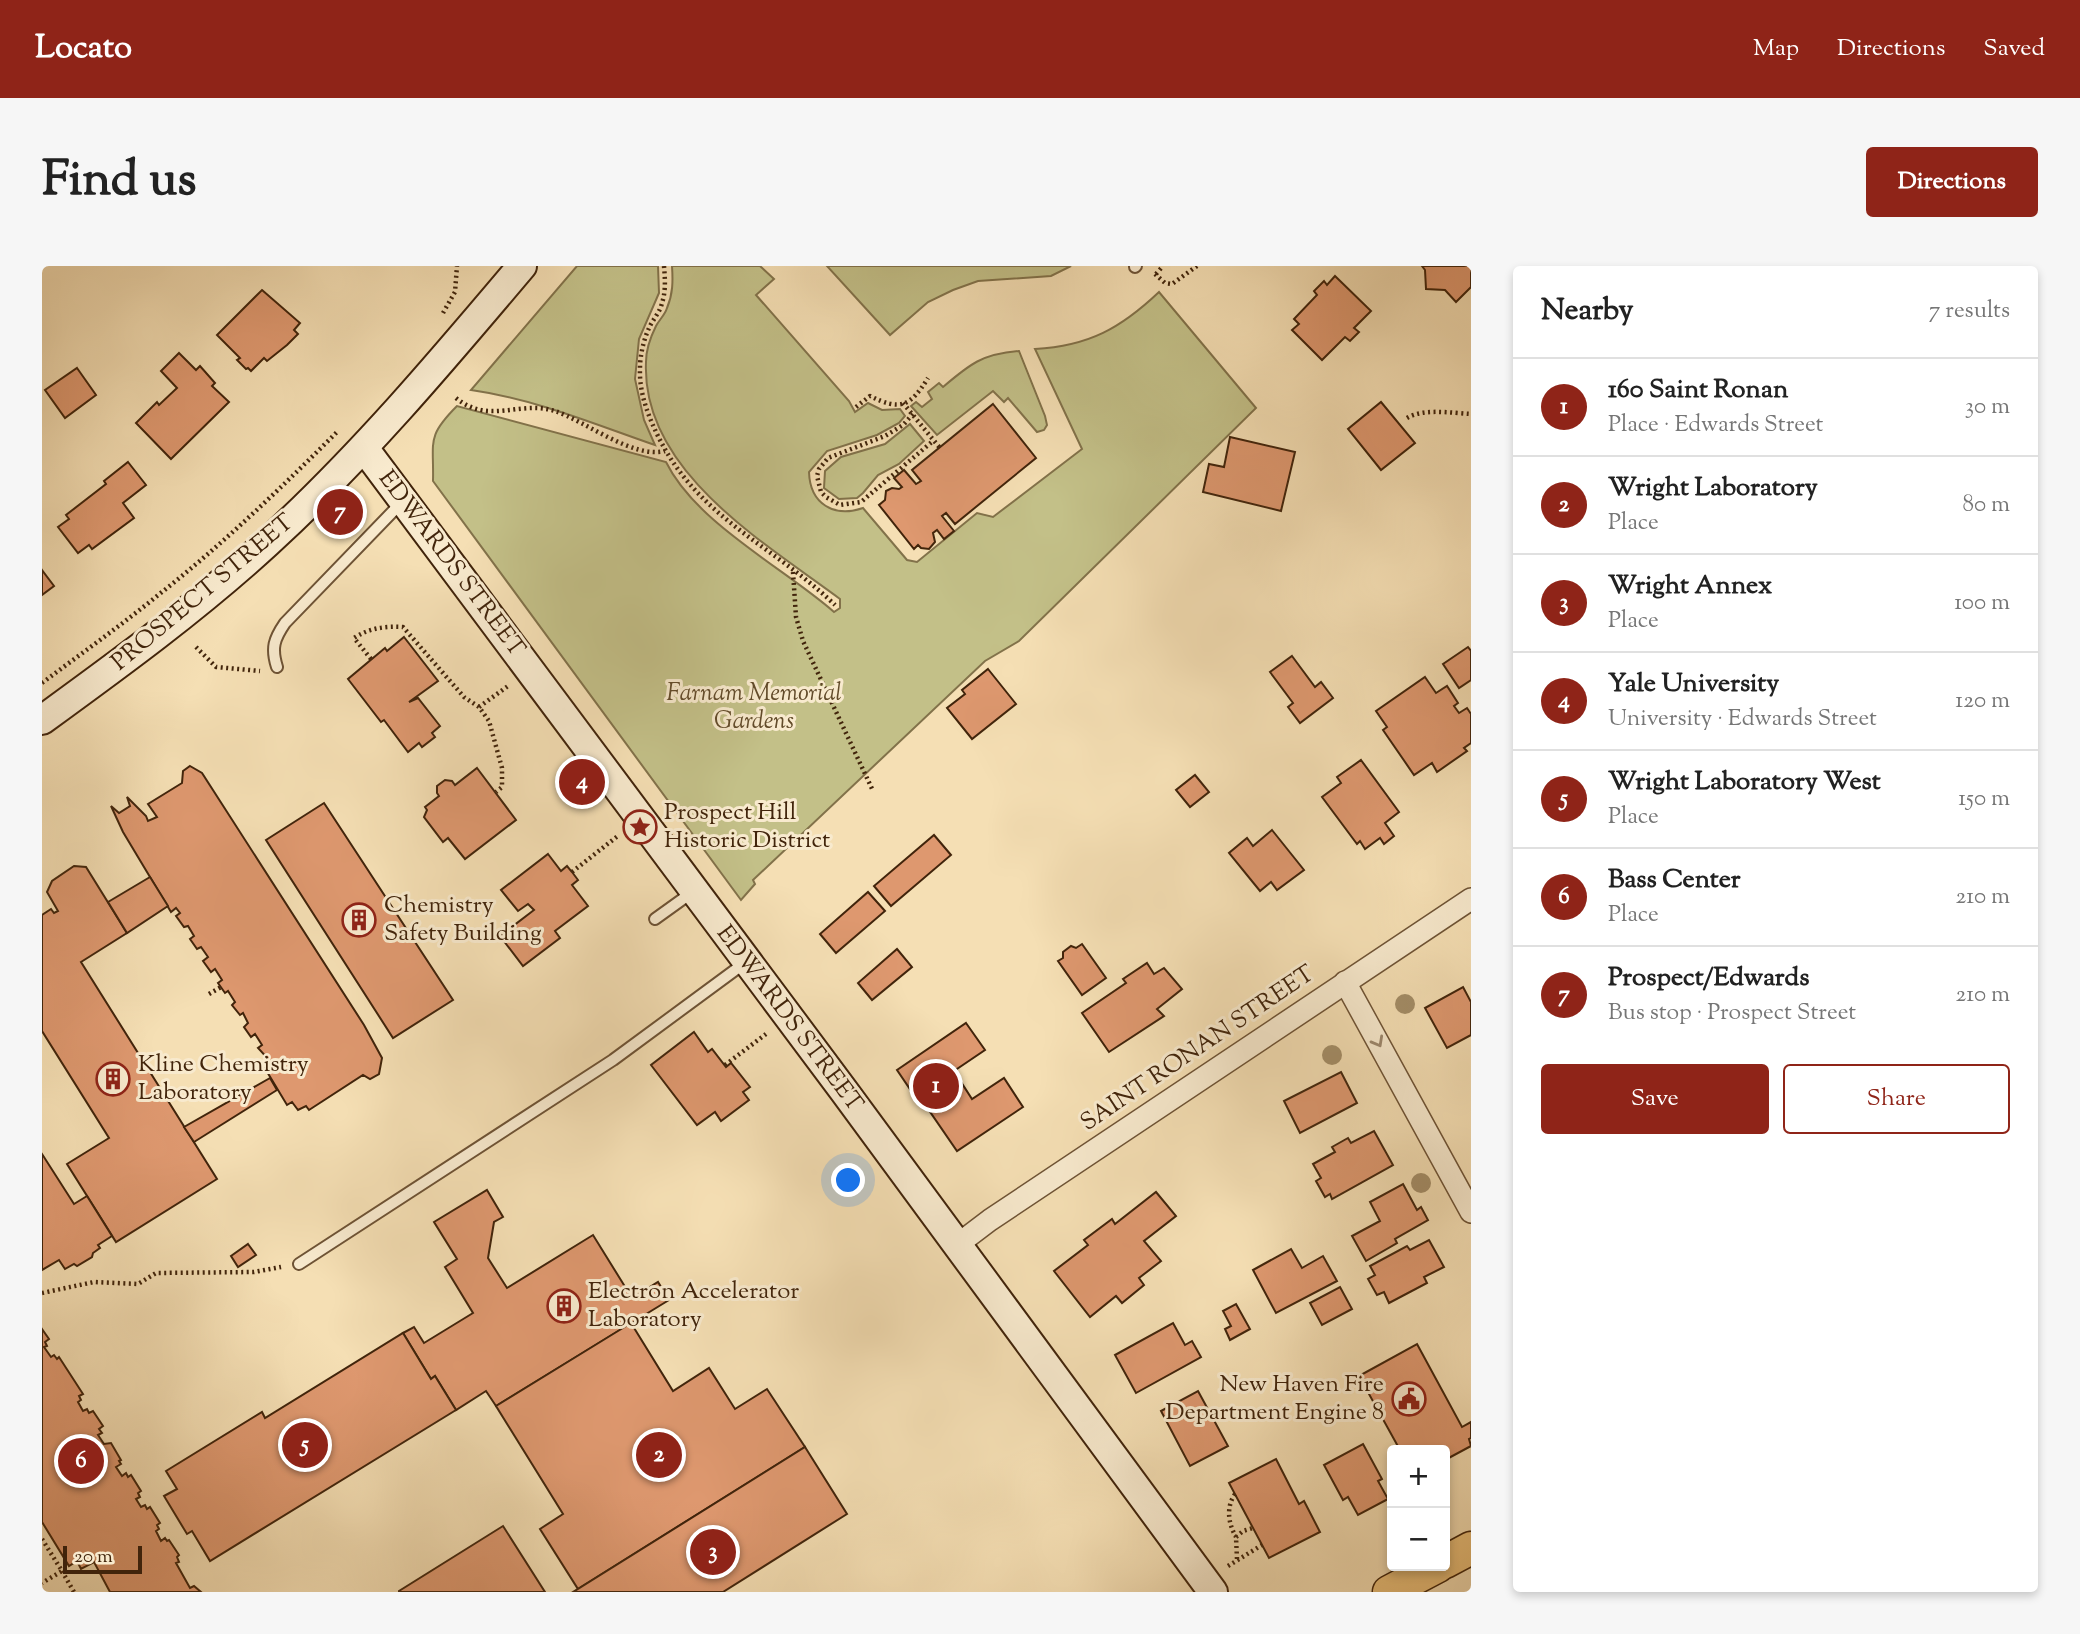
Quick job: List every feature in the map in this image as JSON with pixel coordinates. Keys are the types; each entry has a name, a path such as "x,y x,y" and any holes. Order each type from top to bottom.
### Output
{"main road":[{"name":"PROSPECT STREET","path":"42,720 142,647 228,578 296,515 395,415 511,271"},
{"name":"EDWARDS STREET","path":"364,448 1213,1592"},
{"path":"1450,1559 1471,1548"},
{"path":"1389,1592 1429,1571"}],"street":[{"name":"SAINT RONAN STREET","path":"957,1245 990,1220 1471,899"},
{"path":"1345,982 1471,1212"}],"lane":[{"path":"277,667 272,653 275,638 285,623 404,500"},
{"path":"655,919 694,891"},
{"path":"299,1264 613,1060 746,962"}],"path":[{"path":"440,317 455,292 457,266"},
{"path":"664,266 666,281 662,303 649,328 640,369 646,411 665,451 678,472 731,526 816,587 835,605"},
{"path":"1163,266 1154,276 1172,284 1198,266"},
{"path":"856,407 870,396 889,406 903,403 917,394 929,378"},
{"path":"456,398 472,409 492,412 538,408 554,411 617,441 649,452 665,451"},
{"path":"903,403 940,448"},
{"path":"1408,418 1413,414 1423,413 1471,414"},
{"path":"913,414 903,425 885,436 828,458 817,476 821,492 841,505 860,502 933,440"},
{"path":"42,683 209,553 287,482 342,426"},
{"path":"793,571 796,617 803,641 873,791"},
{"path":"371,659 354,638 385,626 403,627 464,697 479,707 489,721 502,768 502,787 496,792"},
{"path":"196,647 216,667 258,671 277,667"},
{"path":"479,707 508,686"},
{"path":"572,872 619,835"},
{"path":"209,994 221,987"},
{"path":"725,1065 766,1034"},
{"path":"42,1293 94,1282 138,1284 156,1273 254,1272 299,1264"},
{"path":"1235,1494 1231,1500 1229,1514 1231,1528 1236,1537 1237,1559"},
{"path":"1236,1537 1253,1528"},
{"path":"42,1539 74,1592"},
{"path":"1228,1566 1262,1545"},
{"path":"42,1583 62,1571"}],"green space":[{"path":"577,266 658,266 659,293 639,339 635,379 644,420 655,445 518,399 471,390"},
{"name":"Farnam Memorial Gardens","path":"672,266 760,266 774,279 756,295 849,401 855,412 868,403 882,410 900,409 905,416 899,423 877,435 827,451 809,472 810,483 819,500 826,506 842,511 863,508 907,560 917,562 977,513 993,517 1082,449 1035,349 1072,344 1103,333 1131,316 1159,292 1256,408 1019,641 985,661 753,880 755,884 741,900 433,481 436,433 457,406 666,462 680,484 719,525 834,612 840,608 840,599 777,554 713,500 685,470 664,437 650,401 646,362 652,334 666,311 670,298"},
{"path":"827,266 1071,266 1051,276 978,281 953,290 928,302 890,335"},
{"path":"1019,351 1045,416 1047,425 1044,430 1037,432 1008,398 1004,402 993,391 937,435 911,406 916,402 922,407 932,399 928,392 939,383 943,387 977,362 995,355"},
{"path":"910,424 924,441 899,464 878,475 857,498 839,499 824,488 825,471 841,457 885,444"}],"building":[{"path":"1422,266 1471,266 1471,287 1456,302 1445,290 1426,289 1425,270"},
{"path":"1335,276 1371,311 1354,328 1359,332 1350,341 1345,337 1322,360 1292,330 1299,324 1294,319 1317,295 1314,291 1324,281 1327,285"},
{"path":"262,290 300,323 294,330 298,334 287,345 267,361 264,358 251,371 237,360 240,358 217,335"},
{"path":"179,353 196,370 200,366 215,383 212,386 229,402 171,459 136,423 157,402 159,405 177,388 161,371"},
{"path":"77,368 96,395 65,418 45,390"},
{"path":"1381,402 1415,443 1381,470 1348,429"},
{"path":"993,404 1036,458 955,524 946,513 942,516 954,531 944,539 937,530 933,533 935,542 929,549 918,545 914,549 879,505 885,500 886,491 902,487 894,478 904,470 916,484 921,481 912,470"},
{"path":"1230,437 1295,452 1281,511 1203,492 1209,464 1224,467"},
{"path":"128,462 146,485 123,503 134,518 92,549 89,545 78,553 58,527 69,519 66,515 106,484 104,481"},
{"path":"42,570 54,586 42,595"},
{"path":"404,637 438,681 409,702 418,698 440,726 432,733 435,737 422,747 419,743 408,752 348,679 385,648 387,651"},
{"path":"1468,647 1471,651 1471,680 1459,688 1443,664"},
{"path":"1292,656 1315,687 1321,682 1333,698 1300,723 1288,707 1293,703 1270,672"},
{"path":"988,669 1016,704 972,739 947,708 965,694 962,690"},
{"path":"1425,677 1436,693 1447,686 1458,703 1454,706 1459,713 1467,708 1471,714 1471,743 1464,748 1467,751 1437,772 1432,763 1414,775 1383,730 1387,727 1376,711"},
{"path":"1361,760 1399,812 1385,823 1394,836 1384,844 1380,838 1365,849 1360,841 1357,844 1322,797 1341,783 1337,777"},
{"path":"190,766 202,773 364,1025 382,1058 379,1074 370,1079 363,1075 309,1110 306,1106 298,1110 292,1102 287,1105 263,1065 270,1061 258,1048 262,1045 255,1034 251,1037 244,1027 248,1023 243,1013 240,1015 232,1005 235,1002 228,991 225,993 218,983 222,980 215,969 211,972 203,961 208,957 201,947 197,949 190,939 194,936 188,926 184,927 176,916 180,913 176,908 171,912 123,832 111,806 119,813 130,806 127,797 148,821 157,817 148,804 182,783 183,771"},
{"path":"477,768 516,820 465,859 448,838 443,842 424,817 427,810 425,807 439,796 437,786 445,780 452,781 455,785"},
{"path":"1195,775 1209,792 1190,807 1176,790"},
{"name":"Chemistry Safety Building","path":"324,803 453,1000 393,1038 266,840"},
{"path":"1272,830 1304,870 1277,890 1271,882 1260,891 1229,853 1247,838 1253,846"},
{"path":"934,835 951,855 891,906 874,886"},
{"path":"548,854 561,871 567,866 572,872 578,880 572,885 588,906 555,931 560,938 523,966 500,936 534,910 528,904 518,911 501,890"},
{"name":"Kline Chemistry Laboratory","path":"74,866 86,867 127,933 81,962 217,1179 116,1242 67,1164 109,1138 42,1031 42,915 51,909 54,913 58,911 47,892 52,881"},
{"path":"150,877 168,906 127,933 108,902"},
{"path":"868,892 885,911 836,953 820,934"},
{"path":"1082,944 1106,978 1082,995 1058,961 1063,958 1063,952 1071,946 1076,948"},
{"path":"897,949 912,967 872,1000 858,983"},
{"path":"1147,963 1154,974 1164,968 1182,989 1157,1009 1164,1016 1109,1052 1082,1013 1126,983 1123,979"},
{"path":"1463,987 1471,1002 1471,1035 1447,1048 1425,1008"},
{"path":"966,1023 985,1050 954,1071 972,1099 1004,1078 1023,1107 957,1151 917,1093 914,1095 897,1070"},
{"path":"694,1032 708,1052 712,1049 726,1067 731,1063 750,1087 743,1092 749,1100 721,1121 715,1112 697,1125 651,1065"},
{"path":"1341,1072 1357,1103 1300,1133 1284,1101"},
{"path":"270,1078 277,1090 194,1142 184,1127"},
{"path":"1374,1131 1393,1165 1332,1199 1330,1194 1325,1197 1316,1181 1321,1178 1313,1164 1335,1152 1332,1147 1348,1138 1351,1143"},
{"path":"42,1154 74,1204 87,1196 112,1236 98,1245 100,1248 92,1257 77,1266 74,1264 65,1269 59,1260 42,1270"},
{"path":"1403,1184 1417,1210 1421,1207 1428,1220 1395,1239 1397,1243 1366,1261 1352,1236 1380,1221 1370,1202"},
{"name":"Electron Accelerator Laboratory","path":"487,1190 503,1217 494,1222 488,1258 507,1288 593,1235 632,1298 658,1282 669,1300 496,1406 486,1391 456,1410 435,1376 431,1379 403,1333 414,1327 424,1343 473,1313 445,1267 457,1259 434,1222"},
{"path":"1156,1192 1176,1216 1144,1241 1161,1261 1139,1278 1144,1285 1122,1303 1116,1296 1090,1317 1054,1271 1088,1245 1084,1240 1112,1219 1115,1224"},
{"path":"1429,1240 1444,1267 1424,1277 1427,1283 1389,1303 1384,1292 1377,1295 1368,1279 1375,1275 1370,1266 1407,1246 1410,1250"},
{"path":"248,1244 256,1255 238,1267 231,1256"},
{"path":"1291,1249 1302,1268 1323,1256 1337,1281 1276,1313 1253,1270"},
{"path":"1340,1287 1352,1309 1322,1325 1310,1303"},
{"path":"1236,1304 1250,1329 1230,1340 1225,1329 1231,1326 1223,1311"},
{"path":"631,1323 673,1391 709,1368 735,1409 767,1389 805,1447 578,1589 540,1529 563,1514 496,1406"},
{"path":"1173,1323 1185,1345 1192,1341 1201,1357 1136,1393 1115,1355"},
{"path":"42,1329 49,1339 44,1347 51,1357 59,1357 83,1394 79,1396 81,1400 78,1402 83,1411 93,1411 103,1426 99,1429 102,1433 98,1435 104,1444 111,1443 121,1460 121,1464 116,1467 122,1476 126,1473 128,1477 131,1475 141,1491 138,1493 140,1497 136,1499 141,1507 150,1507 160,1523 156,1531 161,1541 165,1538 169,1540 179,1555 179,1562 176,1563 190,1588 194,1586 201,1592 110,1592 94,1562 81,1569 77,1561 69,1566 42,1522"},
{"path":"403,1333 431,1379 435,1376 456,1410 210,1561 192,1531 187,1534 164,1496 177,1489 166,1471 262,1412 265,1418"},
{"name":"New Haven Fire Department Engine 8","path":"1417,1344 1462,1427 1471,1422 1471,1446 1450,1457 1450,1445 1397,1445 1359,1376"},
{"path":"1198,1391 1228,1446 1190,1466 1161,1411"},
{"path":"1363,1444 1382,1479 1378,1481 1387,1500 1358,1515 1348,1497 1343,1500 1324,1465"},
{"path":"805,1447 847,1514 723,1592 573,1592"},
{"path":"1276,1459 1299,1504 1304,1501 1320,1532 1269,1558 1229,1483"},
{"path":"503,1526 545,1592 399,1592 399,1591"}],"place":[{"name":"Prospect/Edwards","path":"340,512"},
{"name":"Yale University","path":"582,782"},
{"name":"Prospect Hill Historic District","path":"640,827"},
{"name":"Chemistry Safety Building","path":"359,920"},
{"name":"Kline Chemistry Laboratory","path":"113,1079"},
{"name":"160 Saint Ronan","path":"936,1086"},
{"name":"Electron Accelerator Laboratory","path":"564,1306"},
{"name":"New Haven Fire Department Engine 8","path":"1409,1399"},
{"name":"Wright Laboratory West","path":"305,1445"},
{"name":"Wright Laboratory","path":"659,1455"},
{"name":"Bass Center","path":"81,1461"},
{"name":"Wright Annex","path":"713,1552"}]}
